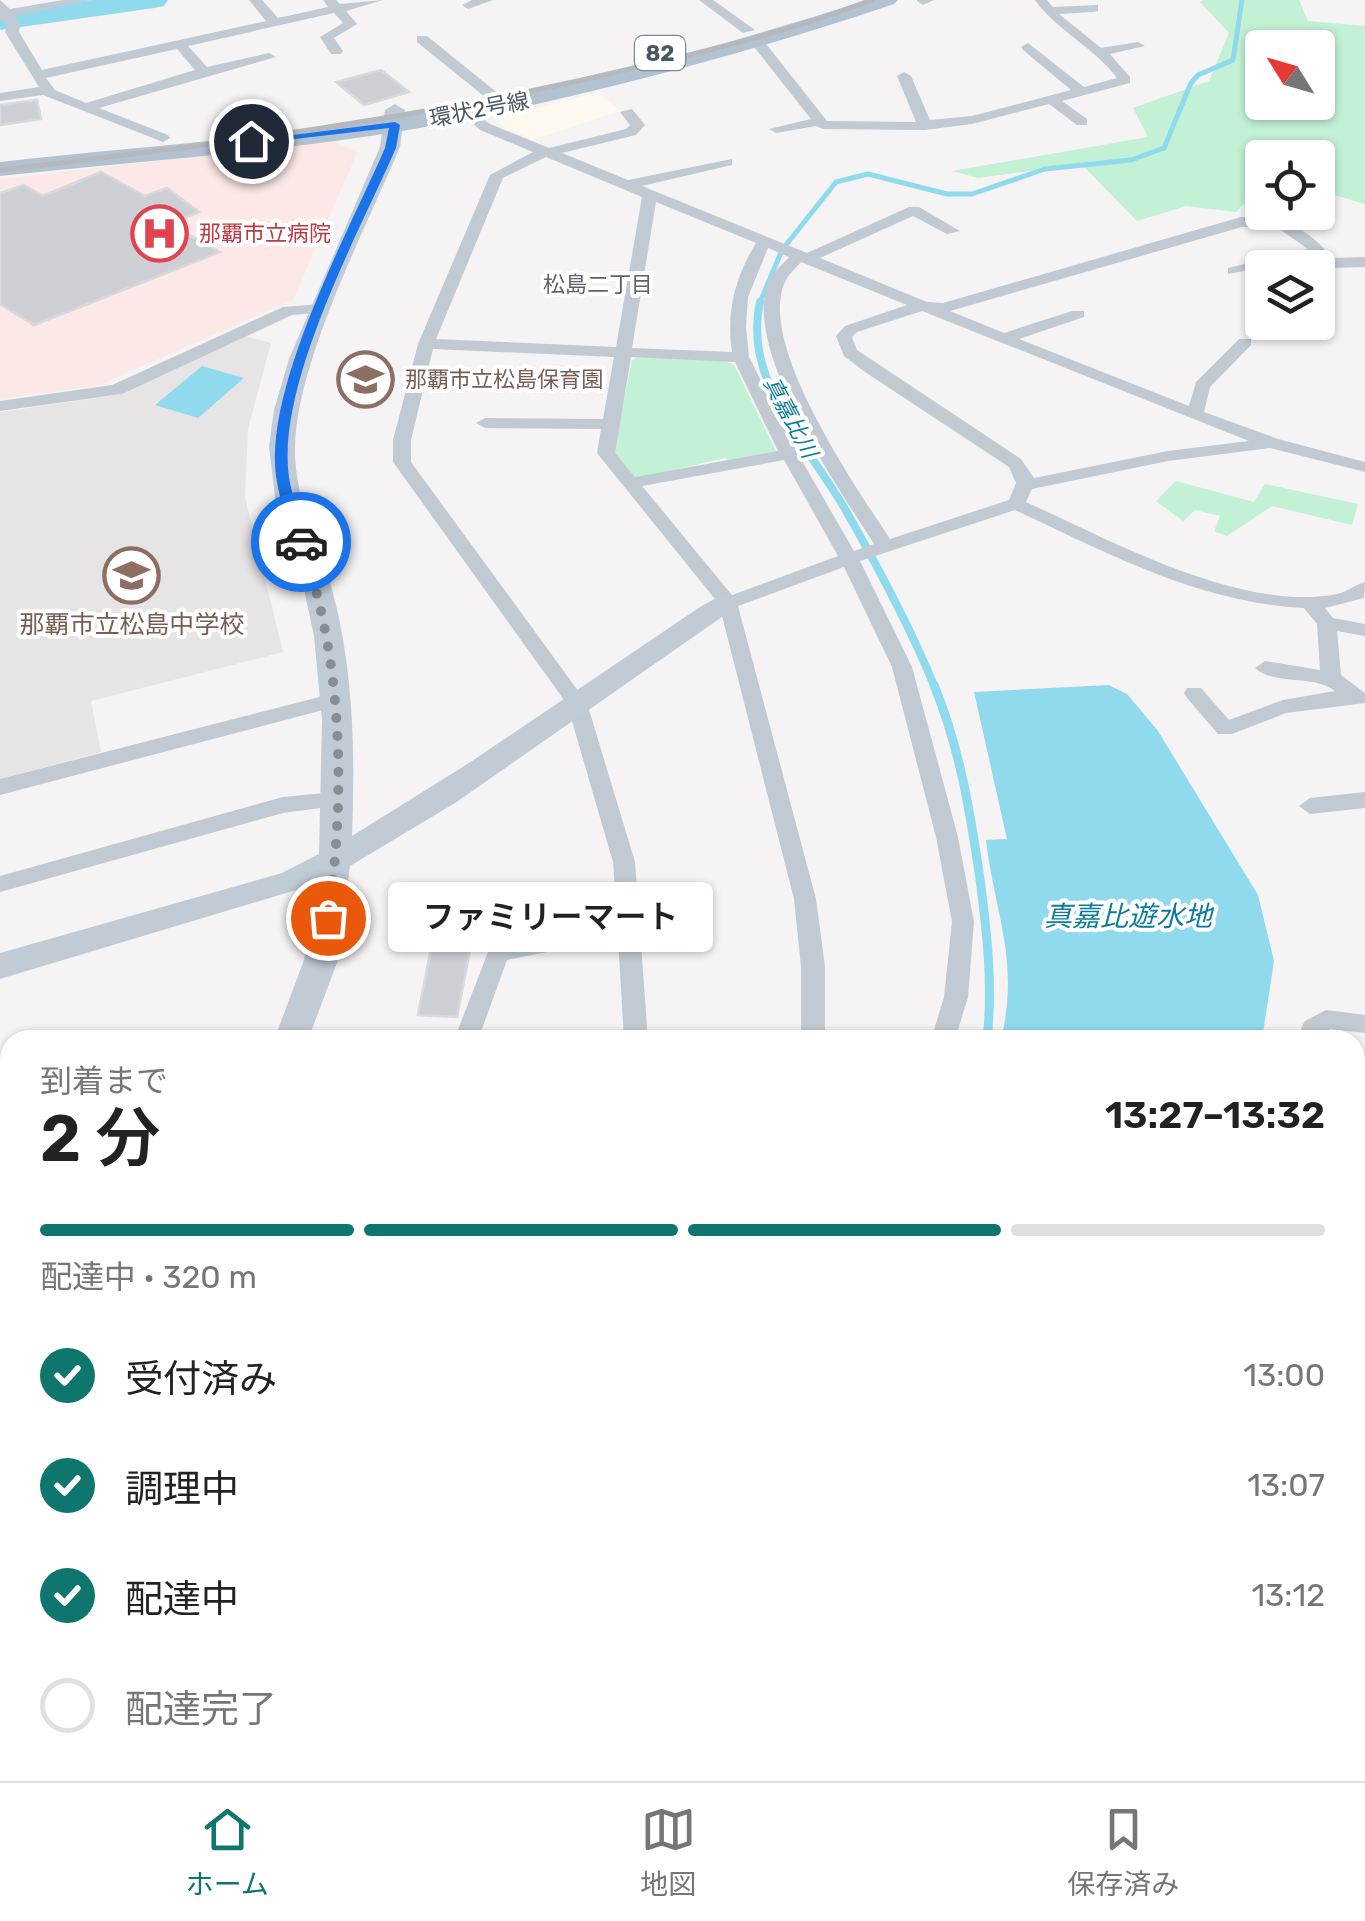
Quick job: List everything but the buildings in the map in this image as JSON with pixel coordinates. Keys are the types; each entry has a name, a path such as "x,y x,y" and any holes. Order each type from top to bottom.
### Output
{"main road":[{"name":"環状2号線","path":"0,169 395,118 753,37 844,0"},
{"name":"環状2号線","path":"0,156 467,112 886,0"}],"street":[{"path":"48,90 6,19 84,0"},
{"path":"255,0 273,21"},
{"path":"40,75 332,4 377,0"},
{"path":"468,5 487,0"},
{"path":"705,0 753,37 824,125 925,126 972,120 1125,80 1099,52 1059,26 1044,6"},
{"path":"332,4 351,24 328,37 336,51"},
{"path":"1044,6 1093,8"},
{"path":"422,39 490,94"},
{"path":"178,42 204,72"},
{"path":"1099,52 1138,46"},
{"path":"1028,47 1081,91"},
{"path":"87,107 269,57"},
{"path":"904,76 925,126"},
{"path":"0,97 48,90 163,138"},
{"path":"888,92 910,92"},
{"path":"1052,100 1082,122"},
{"path":"467,112 485,126 768,244 1272,443"},
{"path":"627,112 638,126 631,132 548,152 498,175 426,344 402,440 402,462 576,704 624,862 635,1030"},
{"path":"295,1030 319,967 326,933 336,800 335,700 321,596 292,518 282,463 288,400 390,148 395,118"},
{"path":"776,129 820,121"},
{"path":"626,185 727,162"},
{"path":"650,195 606,454 728,604 806,899 813,967 812,1030"},
{"path":"883,547 796,398 777,352 775,293 786,263 914,210 952,231"},
{"path":"0,966 280,886 332,863 426,807 728,604 854,557 1016,504 1026,486 1025,473 872,368 844,344 844,336 851,330 922,306 944,308 1241,222 1294,226 1318,250"},
{"path":"768,244 748,268 739,298 741,357 789,454 854,557 902,667 955,865 963,922 956,997 947,1030"},
{"path":"1214,258 1240,276 1245,274"},
{"path":"1335,262 1365,262"},
{"path":"0,406 116,390 288,310 322,309"},
{"path":"1003,339 1078,314"},
{"path":"1195,414 1202,386 1245,342"},
{"path":"426,344 741,357"},
{"path":"485,423 610,424"},
{"path":"1026,486 1168,456 1272,443 1322,447 1365,467"},
{"path":"629,483 789,454"},
{"path":"1016,504 1164,574 1196,585 1246,596 1310,602 1341,599 1365,588"},
{"path":"1310,602 1327,623 1331,678"},
{"path":"1327,623 1365,630"},
{"path":"1265,668 1331,678 1360,701"},
{"path":"1194,693 1225,729 1284,706 1360,701"},
{"path":"0,788 335,700"},
{"path":"0,884 283,805 336,800"},
{"path":"1310,806 1365,800"},
{"path":"470,1030 498,953 627,927"},
{"path":"1314,1028 1326,1019 1365,1024"}],"shaded area":[{"path":"598,92 620,111 533,140 498,124 501,118"},
{"name":"那覇市立病院","path":"334,141 357,153 293,300 97,386 0,399 0,179"},
{"name":"那覇市立松島中学校","path":"245,336 271,343 248,429 245,497 283,652 91,701 101,752 0,779 0,412 118,395"}],"green space":[{"path":"1299,0 1308,21 1365,26 1365,204 1335,195 1335,140 1245,140 1245,203 1236,212 1186,206 1137,221 1081,164 978,178 952,171 1148,137 1133,108 1209,81 1229,33 1200,2"},
{"path":"721,359 734,365 777,453 729,461 725,458 634,479 613,454 632,360"},
{"path":"1176,481 1254,502 1265,484 1358,504 1352,525 1272,506 1227,536 1214,531 1220,516 1195,510 1183,521 1156,501"}],"water":[{"path":"202,366 244,378 198,418 155,405"},
{"name":"真嘉比遊水地","path":"1109,685 1127,694 1158,731 1258,895 1274,961 1264,1030 1003,1030 1007,962 986,840 1007,839 974,692"}],"waterway":[{"path":"0,21 154,0"},
{"name":"真嘉比川","path":"760,303 782,250 836,182 868,174 947,194 972,194 1045,169 1131,160 1164,148 1191,83 1198,75 1233,60 1242,0"},
{"name":"真嘉比川","path":"760,303 757,331 769,386 845,509 904,619 935,688"},
{"name":"真嘉比川","path":"934,685 957,757 980,879 987,939 988,1030"}],"railway":[{"path":"0,170 241,140 480,101 727,46 872,0"}],"way so far":[{"path":"301,542 321,596 335,675 336,774 328,918"}],"place":[{"name":"那覇市立病院","path":"160,233"},
{"name":"那覇市立松島保育園","path":"366,379"},
{"name":"那覇市立松島中学校","path":"132,575"},
{"name":"ファミリーマート","path":"328,918"}],"district":[{"name":"松島二丁目","path":"598,284"}],"route":[{"path":"251,141 395,125 390,148 306,344 288,400 282,445 283,481 301,542"}]}
